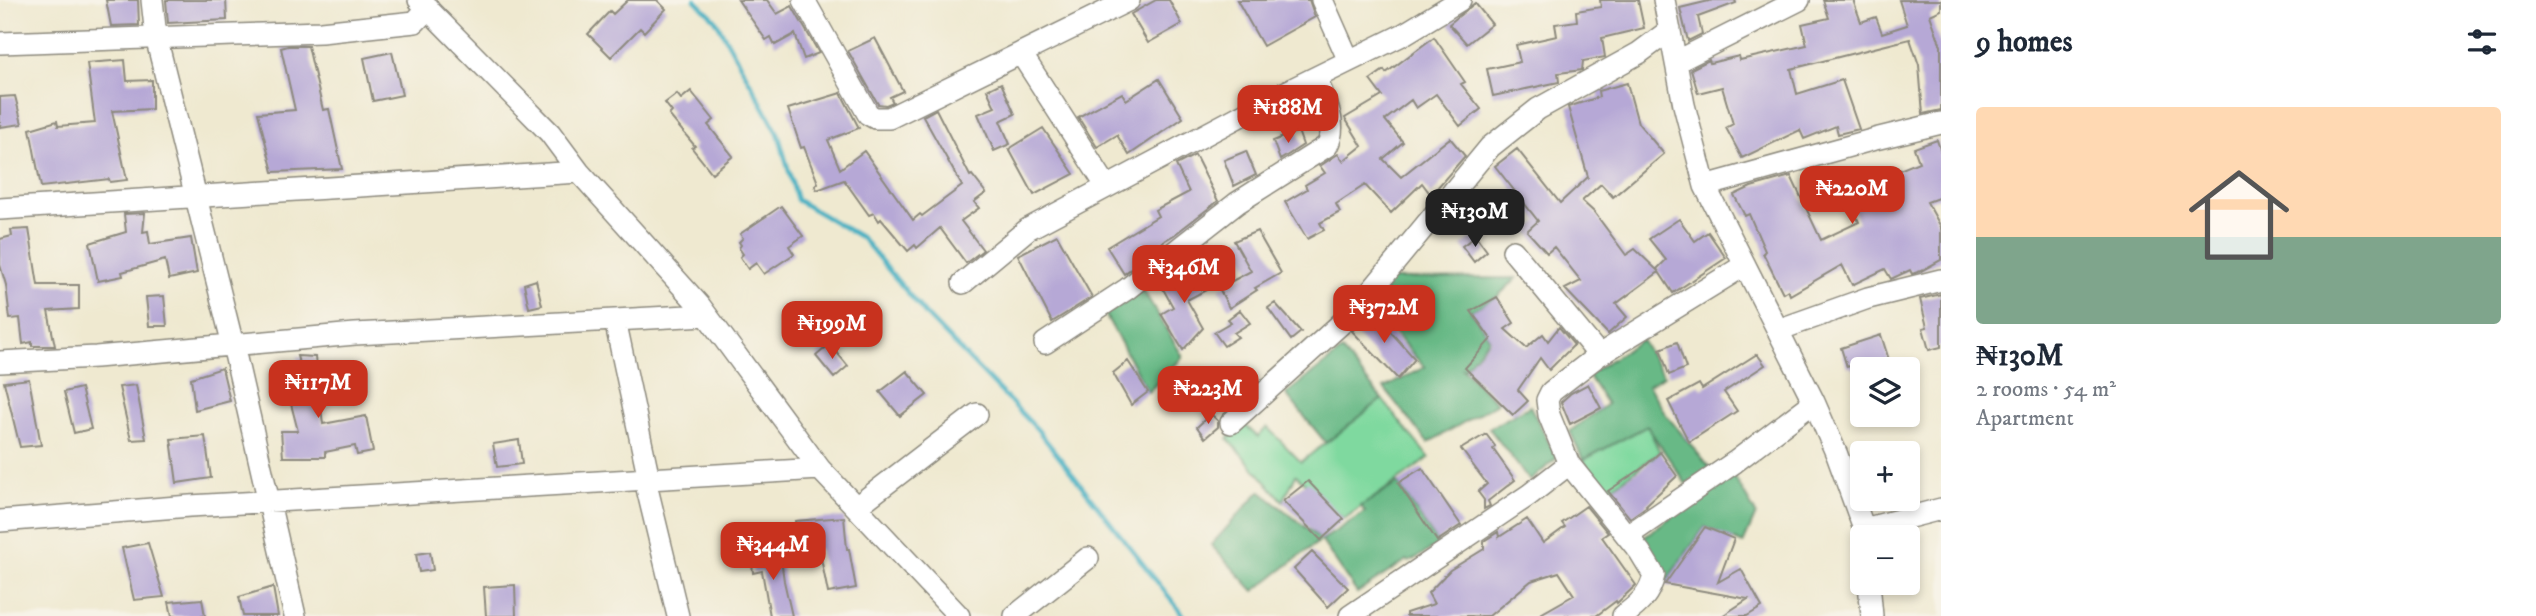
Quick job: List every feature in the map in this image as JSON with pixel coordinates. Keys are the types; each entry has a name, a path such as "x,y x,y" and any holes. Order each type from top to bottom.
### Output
{"street":[{"path":"152,0 156,37 233,345 295,616"},
{"path":"804,0 868,114 876,118 889,118 1022,55 1129,0"},
{"path":"1322,0 1349,61"},
{"path":"963,283 1028,229 1404,34 1460,0"},
{"path":"1664,0 1684,105 1705,186 1814,402 1861,525"},
{"path":"1676,62 1799,0"},
{"path":"0,43 335,30 415,22 423,4 550,133 579,172 706,315 820,469 957,616"},
{"path":"1231,423 1354,312 1490,147 1538,109 1639,53 1670,30"},
{"path":"1022,55 1107,187"},
{"path":"1045,342 1127,289 1237,203 1327,146 1333,136 1332,120 1316,78"},
{"path":"1705,186 1941,123"},
{"path":"0,209 579,172"},
{"path":"1513,251 1599,355"},
{"path":"1623,616 1637,606 1651,588 1654,575 1640,552 1569,464 1549,415 1547,400 1551,392 1599,355 1745,265"},
{"path":"1778,330 1868,298 1941,280"},
{"path":"0,362 96,357 355,334 706,315"},
{"path":"615,320 678,616"},
{"path":"1627,536 1735,462 1814,402"},
{"path":"856,507 977,414"},
{"path":"1350,616 1529,495 1569,464"},
{"path":"0,520 820,469"},
{"path":"1890,525 1941,509"},
{"path":"1015,616 1088,558"},
{"path":"1870,595 1872,616"}],"green space":[{"path":"1517,278 1497,297 1471,311 1490,338 1465,368 1462,368 1497,403 1428,443 1384,388 1425,367 1371,305 1387,279"},
{"path":"1142,288 1183,357 1148,392 1105,314"},
{"path":"1641,340 1664,376 1648,385 1667,416 1710,468 1686,484 1647,426 1583,460 1570,431 1607,404 1588,375"},
{"path":"1342,351 1382,399 1326,443 1286,394"},
{"path":"1382,399 1429,458 1344,519 1296,475 1283,501 1228,439 1242,422 1258,437 1267,427 1301,462"},
{"path":"1530,406 1557,458 1530,481 1489,428"},
{"path":"1647,426 1660,452 1605,493 1583,460"},
{"path":"1732,473 1756,514 1743,544 1705,527 1664,584 1639,540"},
{"path":"1398,483 1439,545 1409,562 1407,560 1357,593 1321,540 1254,591 1211,545 1260,491 1322,540 1365,512 1361,506"}],"building":[{"path":"106,0 138,0 139,25 111,26"},
{"path":"166,0 226,0 227,20 168,23"},
{"path":"628,0 657,0 666,9 644,32 640,28 611,57 588,34 610,11 613,14"},
{"path":"738,0 767,0 777,14 792,6 819,53 804,59 795,34 775,45 771,37 766,40"},
{"path":"1156,0 1169,0 1182,24 1148,43 1131,14"},
{"path":"1237,0 1309,0 1315,17 1263,46"},
{"path":"1600,0 1638,0 1644,28 1602,38 1605,57 1583,61 1582,70 1558,73 1559,82 1493,96 1487,69 1520,62 1516,45 1557,36 1555,24 1577,21 1576,11 1601,7"},
{"path":"1713,0 1735,0 1736,3 1698,17 1702,34 1688,41 1680,8"},
{"path":"1823,0 1853,0 1861,22 1876,17 1882,33 1907,25 1899,0 1941,0 1941,10 1930,15 1941,46 1941,110 1923,114 1919,65 1910,39 1791,69 1797,94 1842,80 1859,129 1838,134 1836,126 1804,139 1800,130 1742,158 1726,128 1733,124 1722,87 1698,93 1691,69 1709,60 1710,63 1739,56 1740,60 1807,45 1802,24 1829,18"},
{"path":"1475,3 1492,24 1467,44 1449,24"},
{"path":"1434,37 1465,82 1461,84 1481,109 1460,126 1436,94 1416,108 1411,100 1385,120 1403,142 1383,159 1401,177 1450,138 1465,156 1431,195 1422,183 1391,213 1365,185 1336,204 1340,212 1320,223 1324,230 1307,239 1285,202 1307,189 1305,185 1325,173 1320,166 1338,154 1343,161 1362,146 1345,118 1382,96 1370,80 1384,70 1386,73"},
{"path":"875,38 903,91 890,97 893,102 886,105 878,104 848,51"},
{"path":"308,46 323,110 329,109 342,169 273,172 258,113 295,110 281,48"},
{"path":"392,52 402,95 373,101 364,58"},
{"path":"125,60 127,81 152,80 152,109 112,111 127,180 110,182 109,179 41,187 30,129 57,121 58,126 95,123 87,63"},
{"path":"1159,79 1183,118 1129,155 1117,135 1097,147 1078,117 1122,93 1126,100"},
{"path":"1001,83 1015,114 1000,121 1010,144 994,151 978,114 995,107 987,90"},
{"path":"1627,83 1638,123 1664,154 1613,197 1601,184 1582,201 1594,212 1626,255 1635,249 1659,272 1616,304 1627,317 1608,334 1565,289 1581,281 1554,247 1547,253 1527,231 1538,221 1495,166 1517,149 1560,203 1588,177 1568,107 1599,97 1598,91"},
{"path":"691,91 714,120 708,125 733,156 712,173 692,148 695,146 669,115 672,112 665,103 677,94 681,99"},
{"path":"841,93 859,128 828,140 840,169 864,151 913,220 962,186 923,116 936,109 970,176 972,175 986,193 974,202 979,208 961,221 983,250 966,263 940,228 917,248 915,245 908,251 881,219 879,221 874,213 869,215 844,180 817,190 815,186 818,183 804,147 801,148 788,109"},
{"path":"15,96 22,124 0,127 0,97"},
{"path":"1043,128 1074,174 1034,195 1009,149"},
{"path":"1298,131 1303,145 1280,160 1273,141"},
{"path":"1937,140 1941,152 1941,197 1927,202 1941,227 1941,260 1921,271 1912,274 1910,270 1891,279 1885,269 1852,285 1842,265 1790,295 1788,290 1783,293 1763,253 1765,251 1749,214 1745,216 1734,195 1751,187 1791,176 1821,240 1859,222 1844,188 1855,184 1851,176 1862,171 1865,177 1875,173 1878,179 1919,162 1914,148"},
{"path":"1246,151 1256,175 1234,186 1224,160"},
{"path":"1195,155 1218,201 1124,274 1107,247 1158,216 1155,210 1189,192 1176,165"},
{"path":"781,206 803,236 789,246 794,254 764,274 756,263 748,269 740,257 743,254 739,242 743,238 740,234"},
{"path":"145,213 143,232 148,231 150,244 191,238 197,273 169,279 165,260 122,272 123,276 98,281 90,243 126,232 124,214"},
{"path":"1679,219 1695,241 1708,232 1726,258 1673,293 1657,269 1666,260 1649,239"},
{"path":"29,229 38,285 79,285 79,309 48,311 55,346 32,346 32,342 23,344 20,318 10,319 6,285 0,265 0,239 12,236 11,230"},
{"path":"1257,231 1281,273 1229,308 1219,288 1251,271 1234,241"},
{"path":"1057,235 1092,297 1052,322 1018,255"},
{"path":"1476,236 1487,251 1474,262 1462,246"},
{"path":"1192,263 1206,290 1187,300 1203,328 1183,350 1161,314 1173,307 1162,287 1178,279 1174,272"},
{"path":"536,280 542,305 529,308 524,284"},
{"path":"1941,294 1941,347 1929,350 1920,299"},
{"path":"164,296 167,326 149,326 146,297"},
{"path":"1497,297 1514,323 1505,329 1526,348 1543,334 1548,341 1559,327 1574,345 1549,370 1540,358 1518,390 1528,401 1513,415 1465,368 1491,339 1471,311"},
{"path":"1275,303 1301,332 1291,340 1268,308"},
{"path":"1240,310 1250,323 1234,333 1238,337 1224,346 1214,332 1231,322 1228,319"},
{"path":"1372,311 1415,359 1398,379 1352,331"},
{"path":"1881,335 1888,357 1850,357 1850,366 1847,367 1841,348"},
{"path":"1677,342 1686,368 1669,375 1660,349"},
{"path":"830,344 848,366 834,378 816,356"},
{"path":"1757,354 1765,365 1724,392 1737,411 1689,442 1668,401 1699,384 1702,389"},
{"path":"297,356 315,357 323,424 366,416 373,452 357,455 355,446 325,452 325,457 283,457 281,431 298,431 283,373 301,371"},
{"path":"1128,361 1148,392 1131,405 1113,373"},
{"path":"222,368 230,401 195,410 191,378"},
{"path":"907,371 927,395 900,416 880,392"},
{"path":"29,379 41,445 20,447 4,382"},
{"path":"1588,384 1601,408 1570,424 1561,402"},
{"path":"136,385 146,439 131,440 119,387"},
{"path":"81,388 91,429 74,433 64,392"},
{"path":"1211,414 1218,421 1218,427 1205,438 1197,427"},
{"path":"1486,434 1515,480 1488,501 1490,506 1484,509 1484,500 1478,492 1487,484 1461,449"},
{"path":"205,436 211,478 177,483 171,439"},
{"path":"519,440 522,464 497,467 493,444"},
{"path":"1660,452 1677,476 1647,506 1630,518 1608,491 1644,467"},
{"path":"1422,468 1461,525 1437,541 1398,483"},
{"path":"1308,481 1344,519 1321,540 1283,501"},
{"path":"1586,506 1608,533 1602,537 1636,585 1617,603 1616,601 1596,616 1537,616 1574,595 1559,572 1531,581 1489,616 1406,616 1406,613 1434,604 1428,593 1450,570 1484,549 1484,541 1498,532 1499,537 1527,519 1543,543 1565,527 1562,523"},
{"path":"844,517 847,549 856,588 828,593 819,548 797,549 795,521"},
{"path":"1705,527 1734,539 1718,582 1741,569 1762,607 1747,616 1722,616 1748,599 1665,584"},
{"path":"148,543 164,597 134,600 122,548"},
{"path":"780,551 792,616 770,616 762,571 753,573 751,554"},
{"path":"430,552 433,570 419,572 416,554"},
{"path":"1312,552 1348,588 1328,607 1294,569"},
{"path":"515,585 516,616 486,616 484,587"},
{"path":"273,587 278,616 243,616 239,597"},
{"path":"202,599 205,616 172,616 169,602"}],"waterway":[{"path":"695,0 715,19 778,133 797,200 862,238 927,316 1037,429 1184,616"}]}
